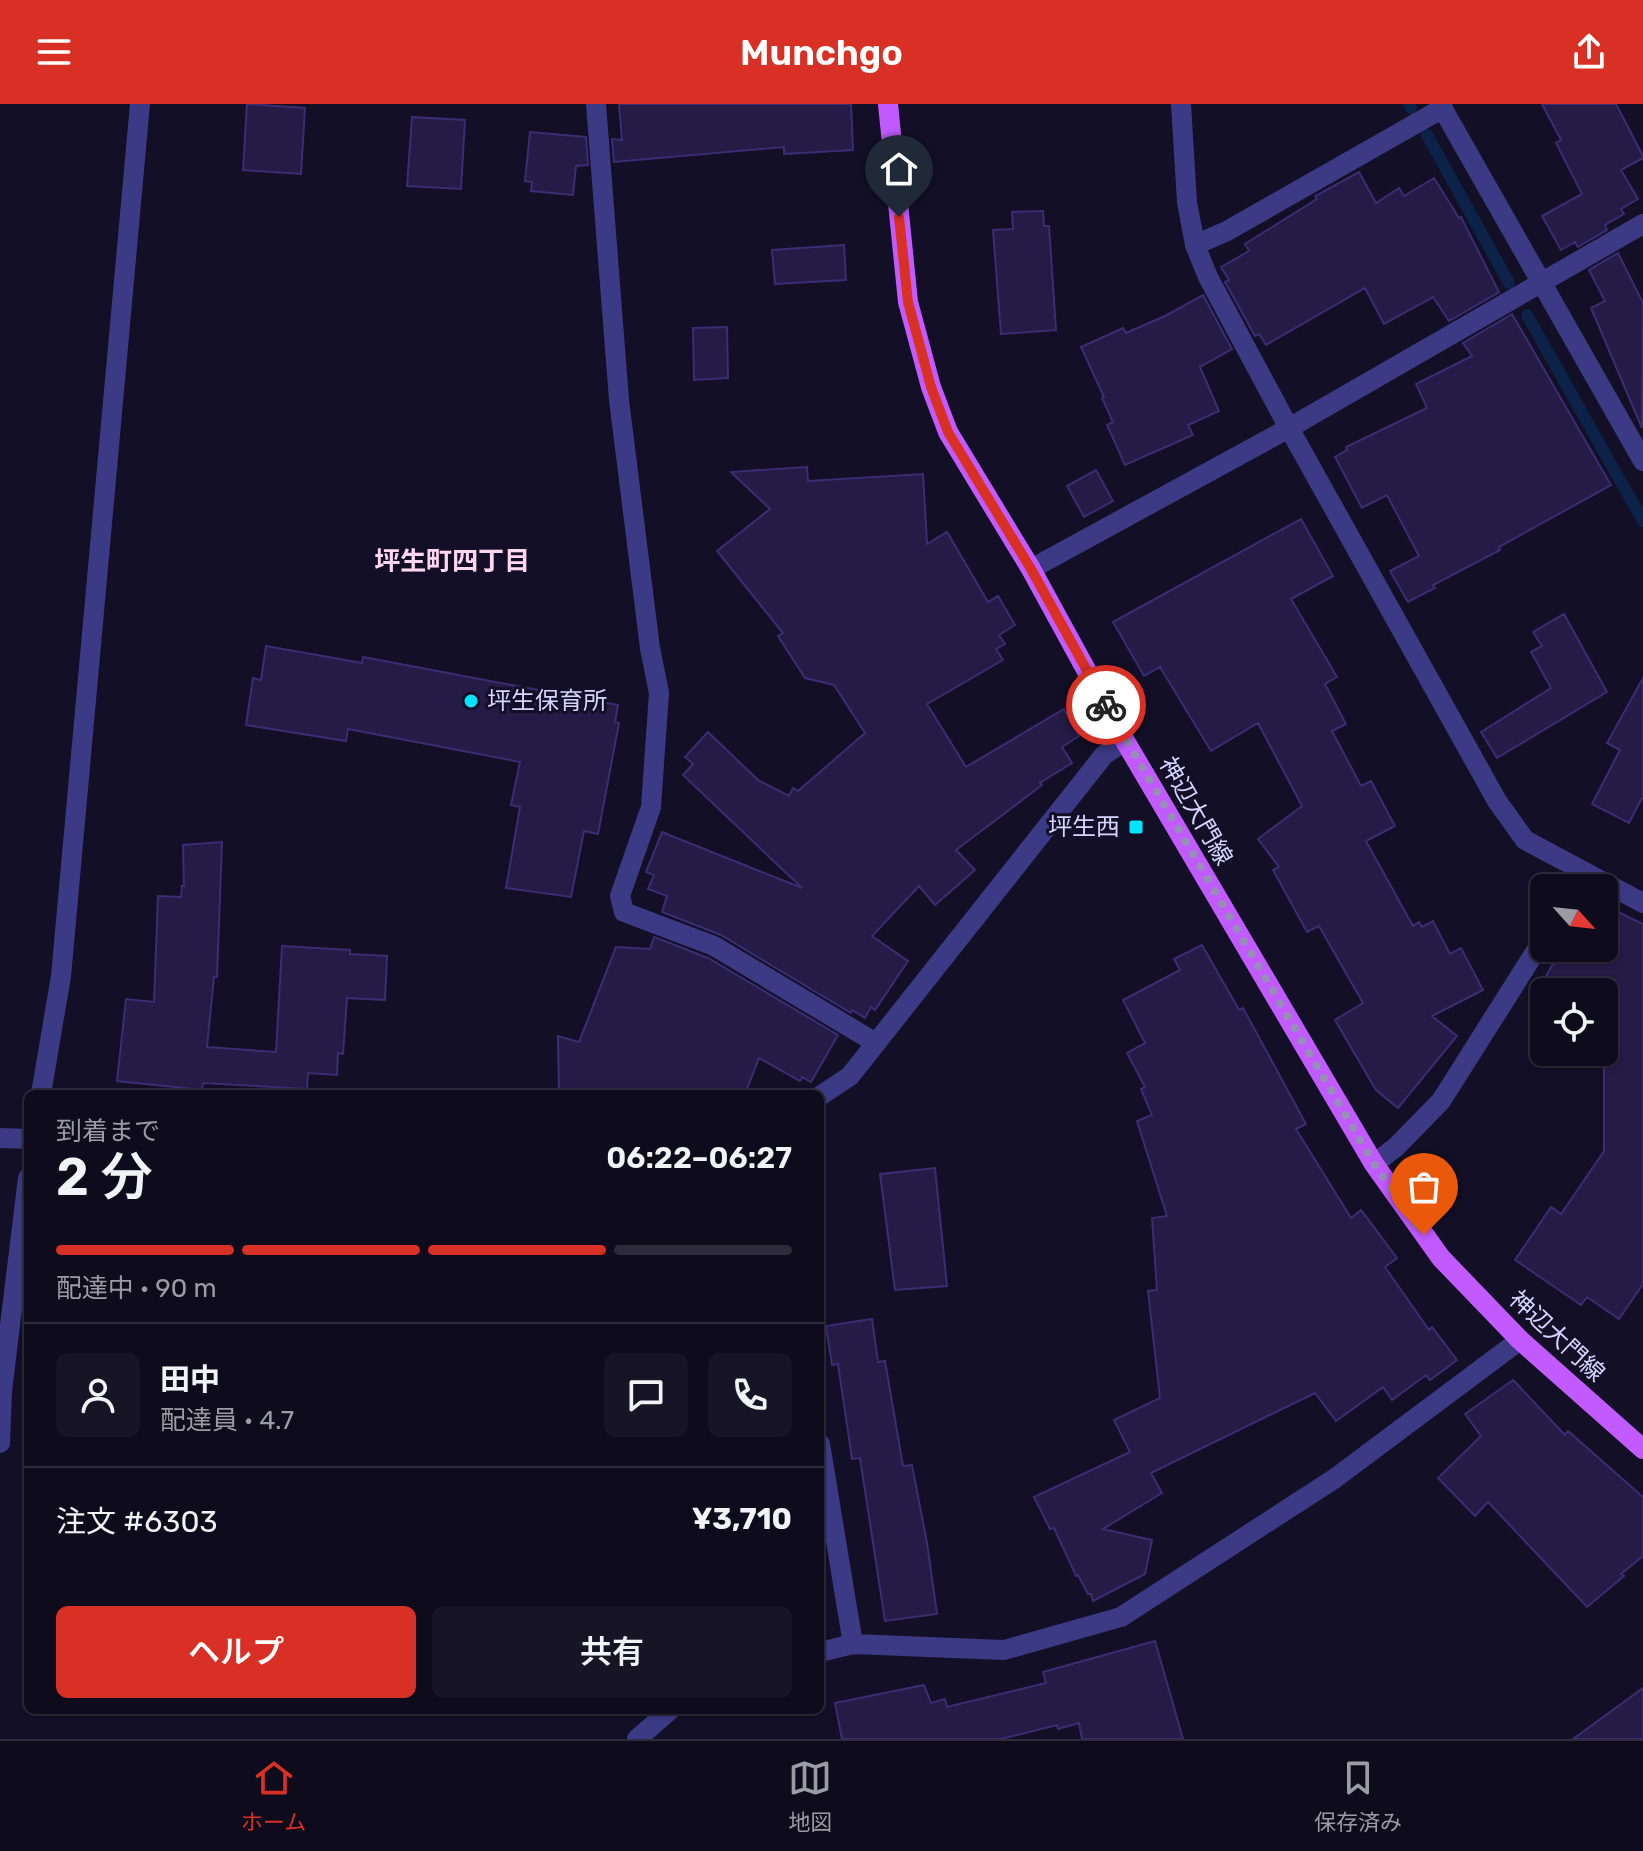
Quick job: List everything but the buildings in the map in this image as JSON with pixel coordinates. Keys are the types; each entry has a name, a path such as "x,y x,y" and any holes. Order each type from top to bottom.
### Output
{"main road":[{"name":"神辺大門線","path":"888,104 908,302 931,387 948,432 1031,569 1125,741 1374,1164 1441,1258 1520,1340 1643,1449"}],"street":[{"path":"42,1090 61,976 140,104"},
{"path":"596,104 619,400 650,648 659,693 651,807 620,896 624,912 714,946 876,1043"},
{"path":"1181,104 1187,202 1195,245 1208,277 1497,801 1525,840 1571,874"},
{"path":"1195,245 1227,231 1442,106 1643,461"},
{"path":"1031,569 1289,428 1643,224"},
{"path":"824,1093 850,1076 1104,755 1125,741"},
{"path":"1618,894 1643,903"},
{"path":"1374,1164 1396,1147 1441,1101 1530,960"},
{"path":"0,1443 2,1391 24,1211"},
{"path":"824,1651 853,1644 1004,1650 1121,1617 1334,1479 1520,1340"},
{"path":"824,1468 853,1644"},
{"path":"637,1739 665,1714"}],"waterway":[{"path":"1409,104 1411,108"},
{"path":"1427,135 1509,283"},
{"path":"1527,315 1643,521"}],"way so far":[{"path":"1106,705 1374,1164 1424,1235"}],"place":[{"name":"坪生保育所","path":"471,701"},
{"name":"坪生西","path":"1136,827"}],"district":[{"name":"坪生町四丁目","path":"452,561"}],"route":[{"path":"899,217 908,302 931,387 948,432 1031,569 1106,705"}]}
